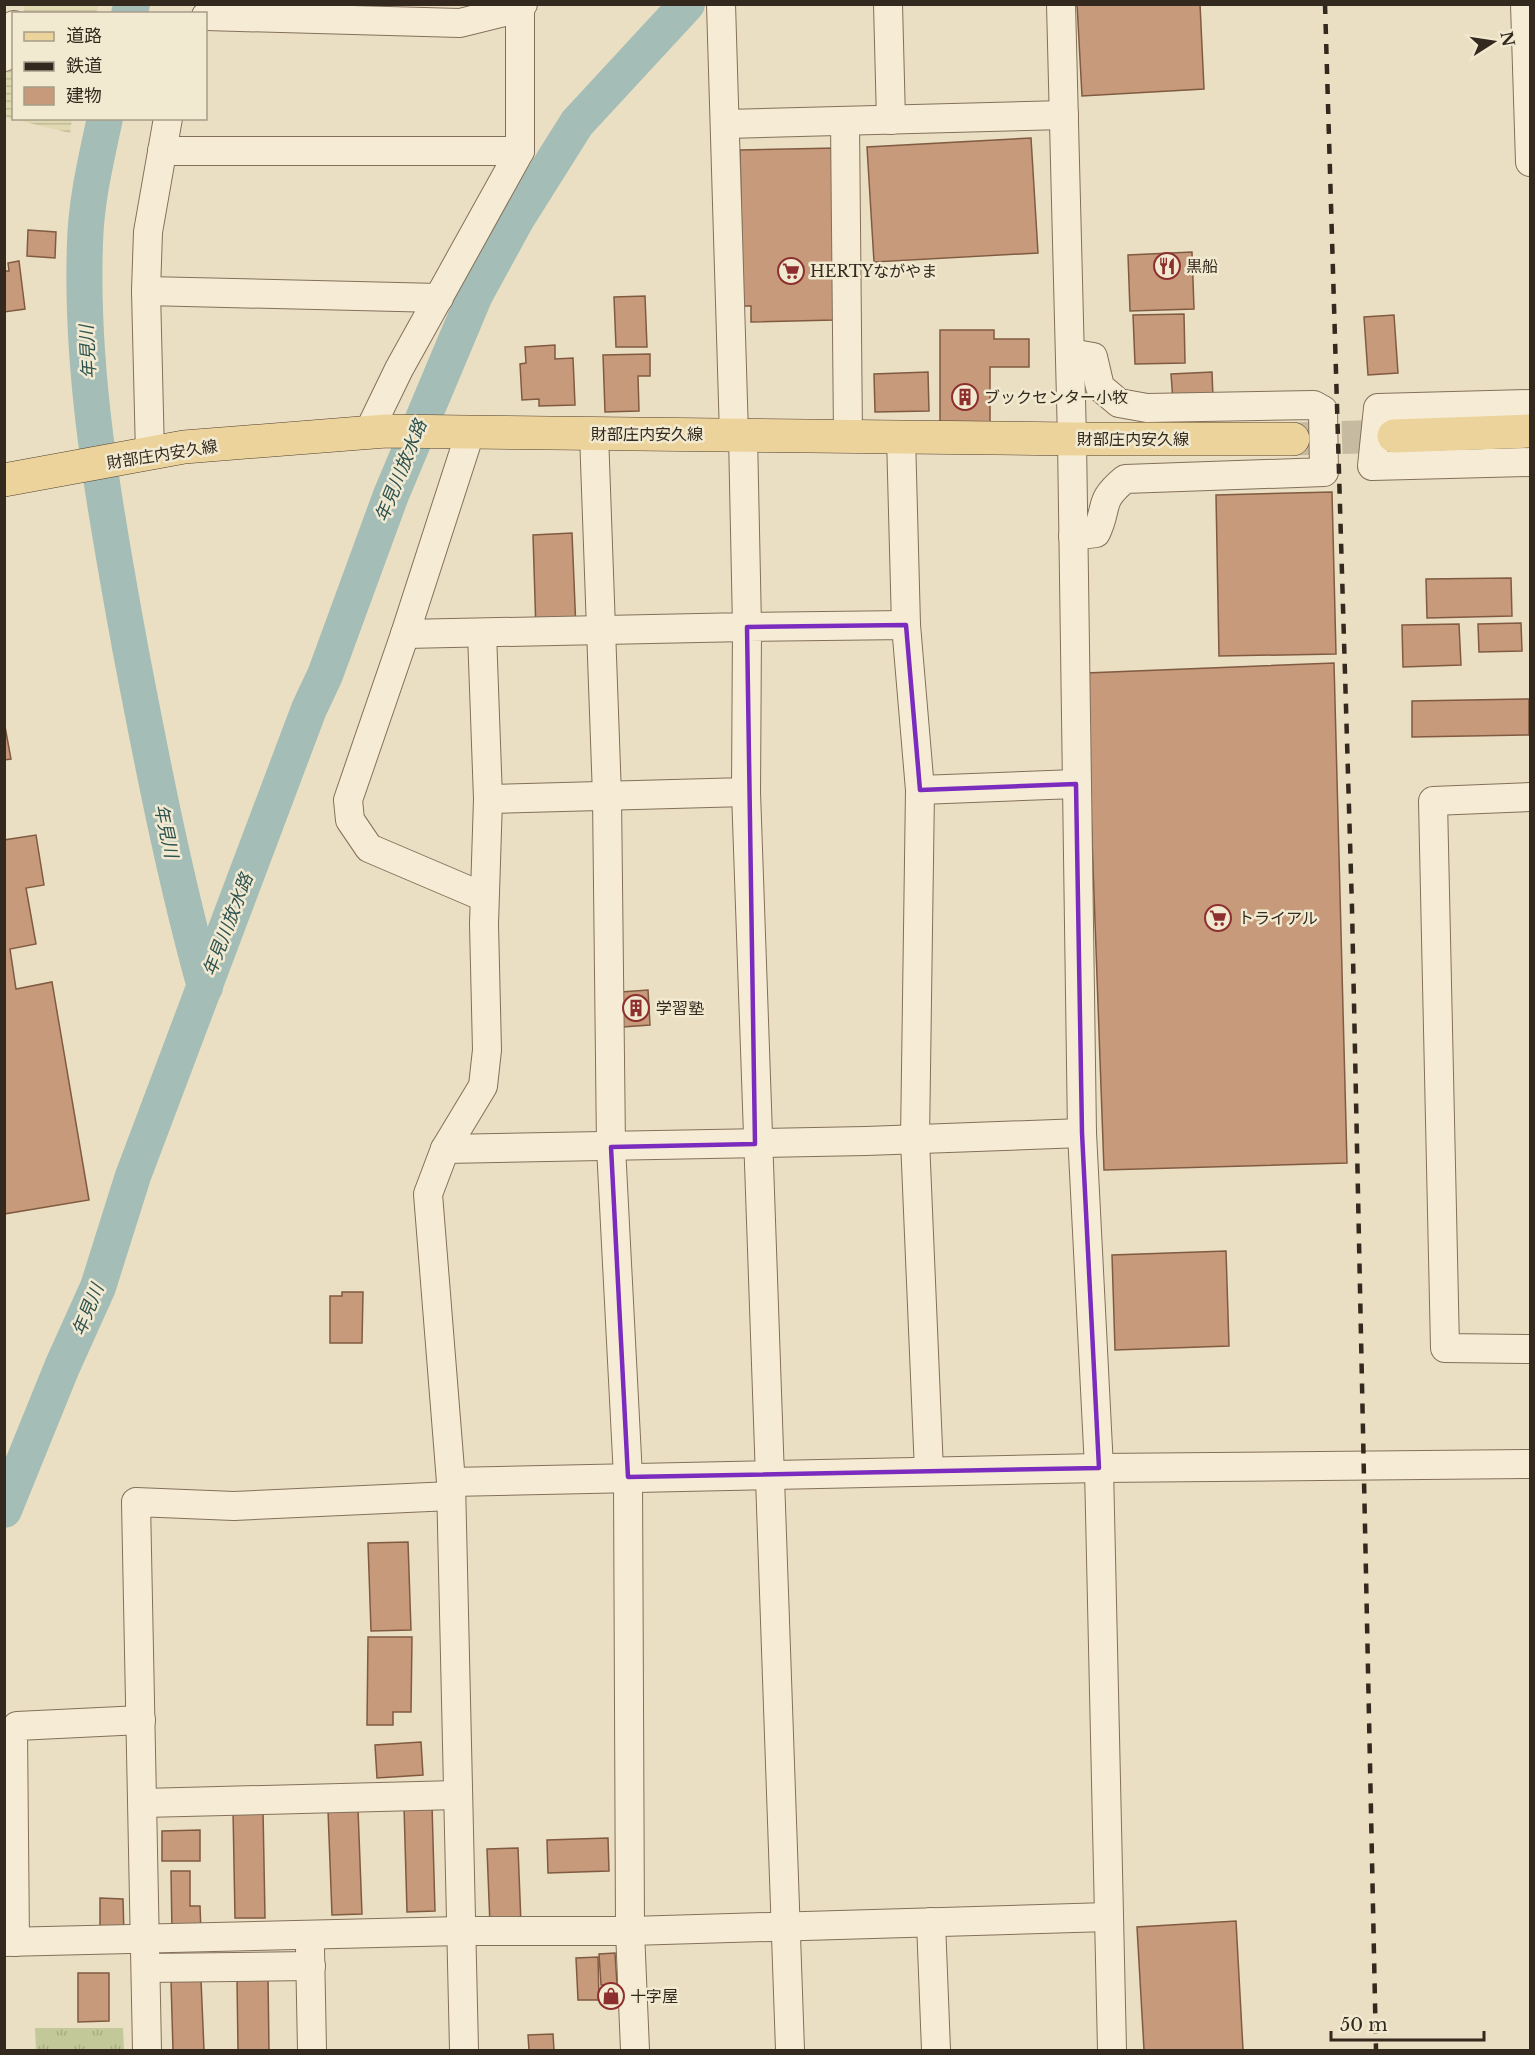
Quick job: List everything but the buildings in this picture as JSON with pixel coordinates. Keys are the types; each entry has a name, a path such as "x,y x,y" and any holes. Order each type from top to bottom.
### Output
{"main road":[{"name":"財部庄内安久線","path":"4,480 184,447 378,431 1072,439 1293,439"},
{"path":"1394,436 1530,431"}],"street":[{"path":"721,4 747,627 746,792 755,1144 770,1474 790,2050"},
{"path":"888,4 891,120"},
{"path":"1061,4 1072,439 1082,1133 1099,1468 1112,2050"},
{"path":"1525,4 1530,162"},
{"path":"207,16 405,13 460,23 512,7 520,151 399,369 378,431"},
{"path":"4,57 12,31"},
{"path":"726,124 1064,115"},
{"path":"143,456 148,232 168,120"},
{"path":"845,121 848,436"},
{"path":"162,151 520,151"},
{"path":"146,291 439,298"},
{"path":"1070,353 1093,357 1100,387 1119,403 1147,408 1314,405 1323,410 1324,472 1125,479 1112,490 1103,504 1101,522 1096,533 1073,536"},
{"path":"1530,404 1378,408 1372,466 1530,462"},
{"path":"465,433 405,634 348,800 350,820 369,848 484,897"},
{"path":"594,434 607,796 611,1147 628,1477 630,1931 635,2050"},
{"path":"901,436 906,625 920,790 915,1140 929,1471"},
{"path":"405,634 906,625"},
{"path":"464,2050 451,1489 428,1194 446,1149 483,1086 487,1050 484,897 488,799 482,633"},
{"path":"920,790 1076,784"},
{"path":"488,799 746,792"},
{"path":"1530,797 1433,801 1445,1348 1530,1349"},
{"path":"446,1149 915,1140 1082,1133"},
{"path":"147,2050 136,1502 234,1506 628,1477 1099,1468 1530,1464"},
{"path":"141,1720 17,1726 13,1731 10,1942 460,1931 630,1931 1108,1917"},
{"path":"143,1803 457,1795"},
{"path":"931,1922 936,2050"},
{"path":"310,1936 312,2050"},
{"path":"147,1968 311,1966"}],"highlighted area":[{"path":"906,625 920,790 1076,784 1082,1133 1099,1468 628,1477 611,1147 755,1144 747,627"}],"shaded area":[{"path":"25,4 99,5 96,12 23,12"},
{"path":"12,50 12,119 5,117 5,78"},
{"path":"17,120 72,120 70,133"}],"green space":[{"path":"35,2028 123,2028 124,2050 36,2050"}],"waterway":[{"name":"年見川","path":"130,12 132,4"},
{"name":"年見川放水路","path":"4,1510 62,1367 98,1287 133,1176 309,709 325,675 391,495 475,295 516,220 577,123 687,4"},
{"name":"年見川","path":"105,120 92,180 85,243 85,294 91,396 104,497 138,690 173,861 205,987"}],"tunnel":[{"path":"1293,439 1394,436"}],"railway":[{"path":"1325,4 1352,908 1376,2050"}],"place":[{"name":"黒船","path":"1167,266"},
{"name":"HERTYながやま","path":"791,271"},
{"name":"ブックセンター小牧","path":"965,397"},
{"name":"トライアル","path":"1218,918"},
{"name":"学習塾","path":"636,1008"},
{"name":"十字屋","path":"611,1996"}]}
